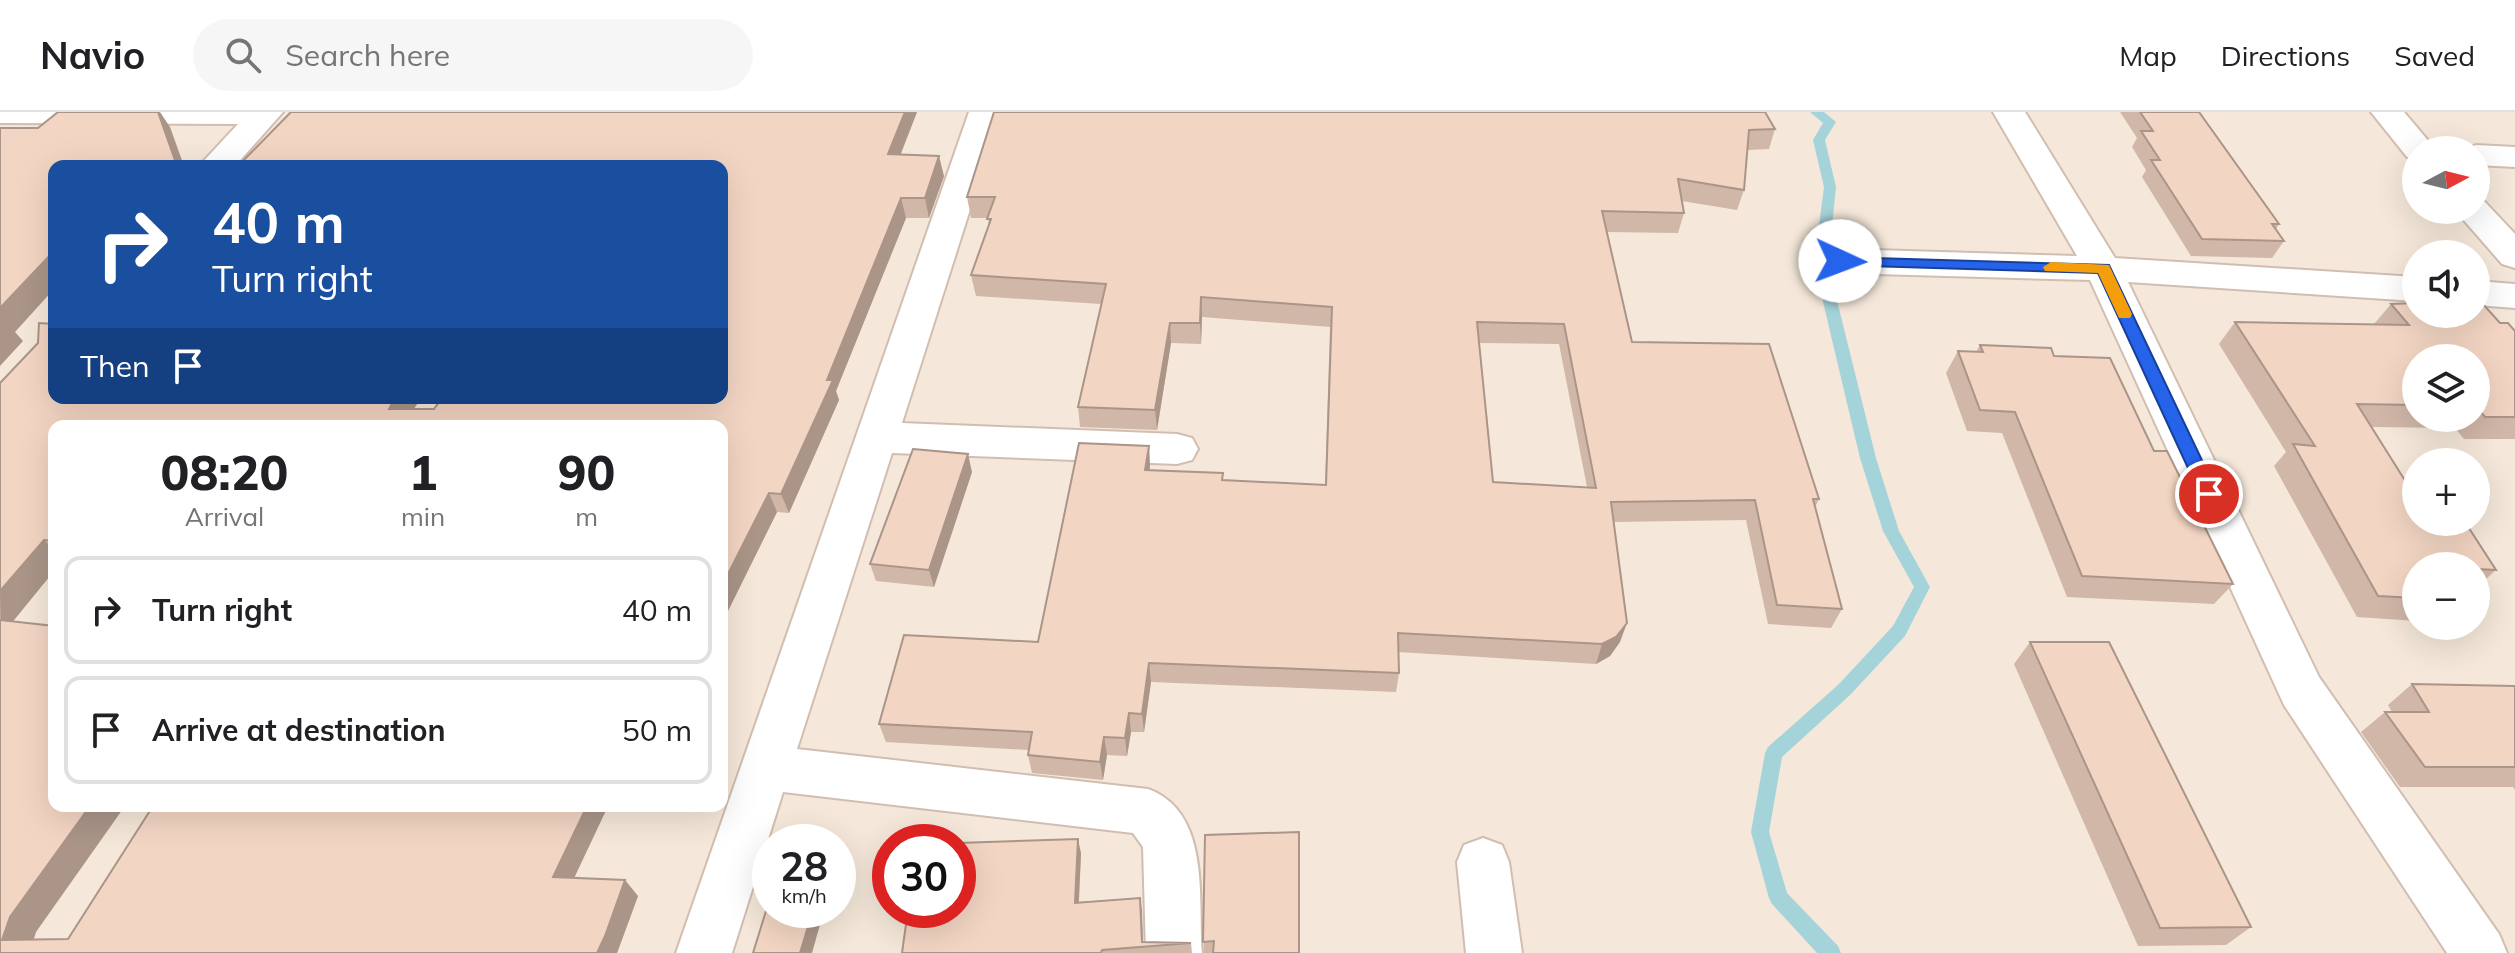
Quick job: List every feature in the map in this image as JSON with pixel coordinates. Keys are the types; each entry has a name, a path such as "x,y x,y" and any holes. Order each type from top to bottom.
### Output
{"street":[{"path":"704,953 985,112"},
{"path":"2009,112 2103,269 2301,691 2479,953"},
{"path":"2387,112 2407,136"},
{"path":"0,113 266,113"},
{"path":"222,160 266,113"},
{"path":"2490,156 2515,157"},
{"path":"2486,224 2515,256"},
{"path":"1840,261 2103,269 2402,288"},
{"path":"2490,294 2515,296"},
{"path":"877,437 1177,449"},
{"path":"766,768 1148,812 1169,840 1174,953"},
{"path":"1483,862 1494,953"}],"shaded area":[{"path":"0,112 2515,112 2515,953 0,953"}],"building":[{"path":"58,112 158,112 175,160 48,160 48,257 0,308 0,128 38,128"},
{"path":"291,112 905,112 888,154 939,156 925,198 901,198 827,380 833,380 781,494 769,493 728,574 728,420 48,420 48,540 44,540 0,591 0,383 38,343 39,323 48,324 48,404 392,404 389,409 434,409 438,404 728,404 728,160 244,160"},
{"path":"994,112 1765,112 1775,129 1749,130 1744,190 1678,179 1684,213 1602,211 1632,342 1769,344 1819,499 1813,499 1842,609 1777,605 1755,500 1611,502 1627,623 1616,637 1602,644 1398,633 1399,673 1149,663 1142,714 1129,713 1125,738 1104,737 1100,762 1028,755 1032,732 879,724 904,635 1038,642 1079,443 1149,446 1145,470 1223,473 1222,480 1326,485 1332,307 1201,297 1200,323 1170,323 1155,410 1078,407 1106,284 971,275 991,219 987,219 995,197 967,197","holes":["1477,322 1564,324 1596,488 1493,482"]},
{"path":"2140,112 2199,112 2279,224 2272,224 2284,241 2202,239 2151,160 2160,160 2141,131 2153,131"},
{"path":"2391,304 2402,304 2402,317"},
{"path":"2490,312 2500,323 2508,323 2515,331 2515,417 2490,417 2490,344 2402,344 2402,405 2357,404 2402,476 2402,536 2474,536 2484,552 2402,552 2402,597 2378,596 2293,444 2315,446 2235,322 2490,328"},
{"path":"1980,345 2051,348 2054,356 2110,358 2154,451 2167,451 2233,584 2082,576 2015,412 1980,410 1958,351 1983,352"},
{"path":"913,449 968,454 929,570 870,564"},
{"path":"0,620 48,625 48,812 86,812 10,917 2,940 68,939 149,812 584,812 553,877 625,880 597,953 0,953"},
{"path":"2030,642 2109,642 2251,927 2160,928"},
{"path":"2412,684 2515,686 2515,767 2425,767 2385,712 2429,712"},
{"path":"1299,832 1299,953 1213,953 1214,941 1203,942 1205,835"},
{"path":"1078,839 1075,903 1140,898 1142,942 1191,943 1102,950 1101,953 902,953 905,928 976,928 976,842"},
{"path":"761,928 808,928 800,953 753,953"}],"waterway":[{"path":"1816,112 1830,122 1819,140 1830,187 1821,264 1868,458 1891,531 1922,587 1899,631 1844,690 1774,753 1760,832 1779,898 1831,953"}],"slow traffic":[{"path":"2051,267 2103,269 2124,314"}],"route":[{"path":"1840,261 2103,269 2209,494"}]}
